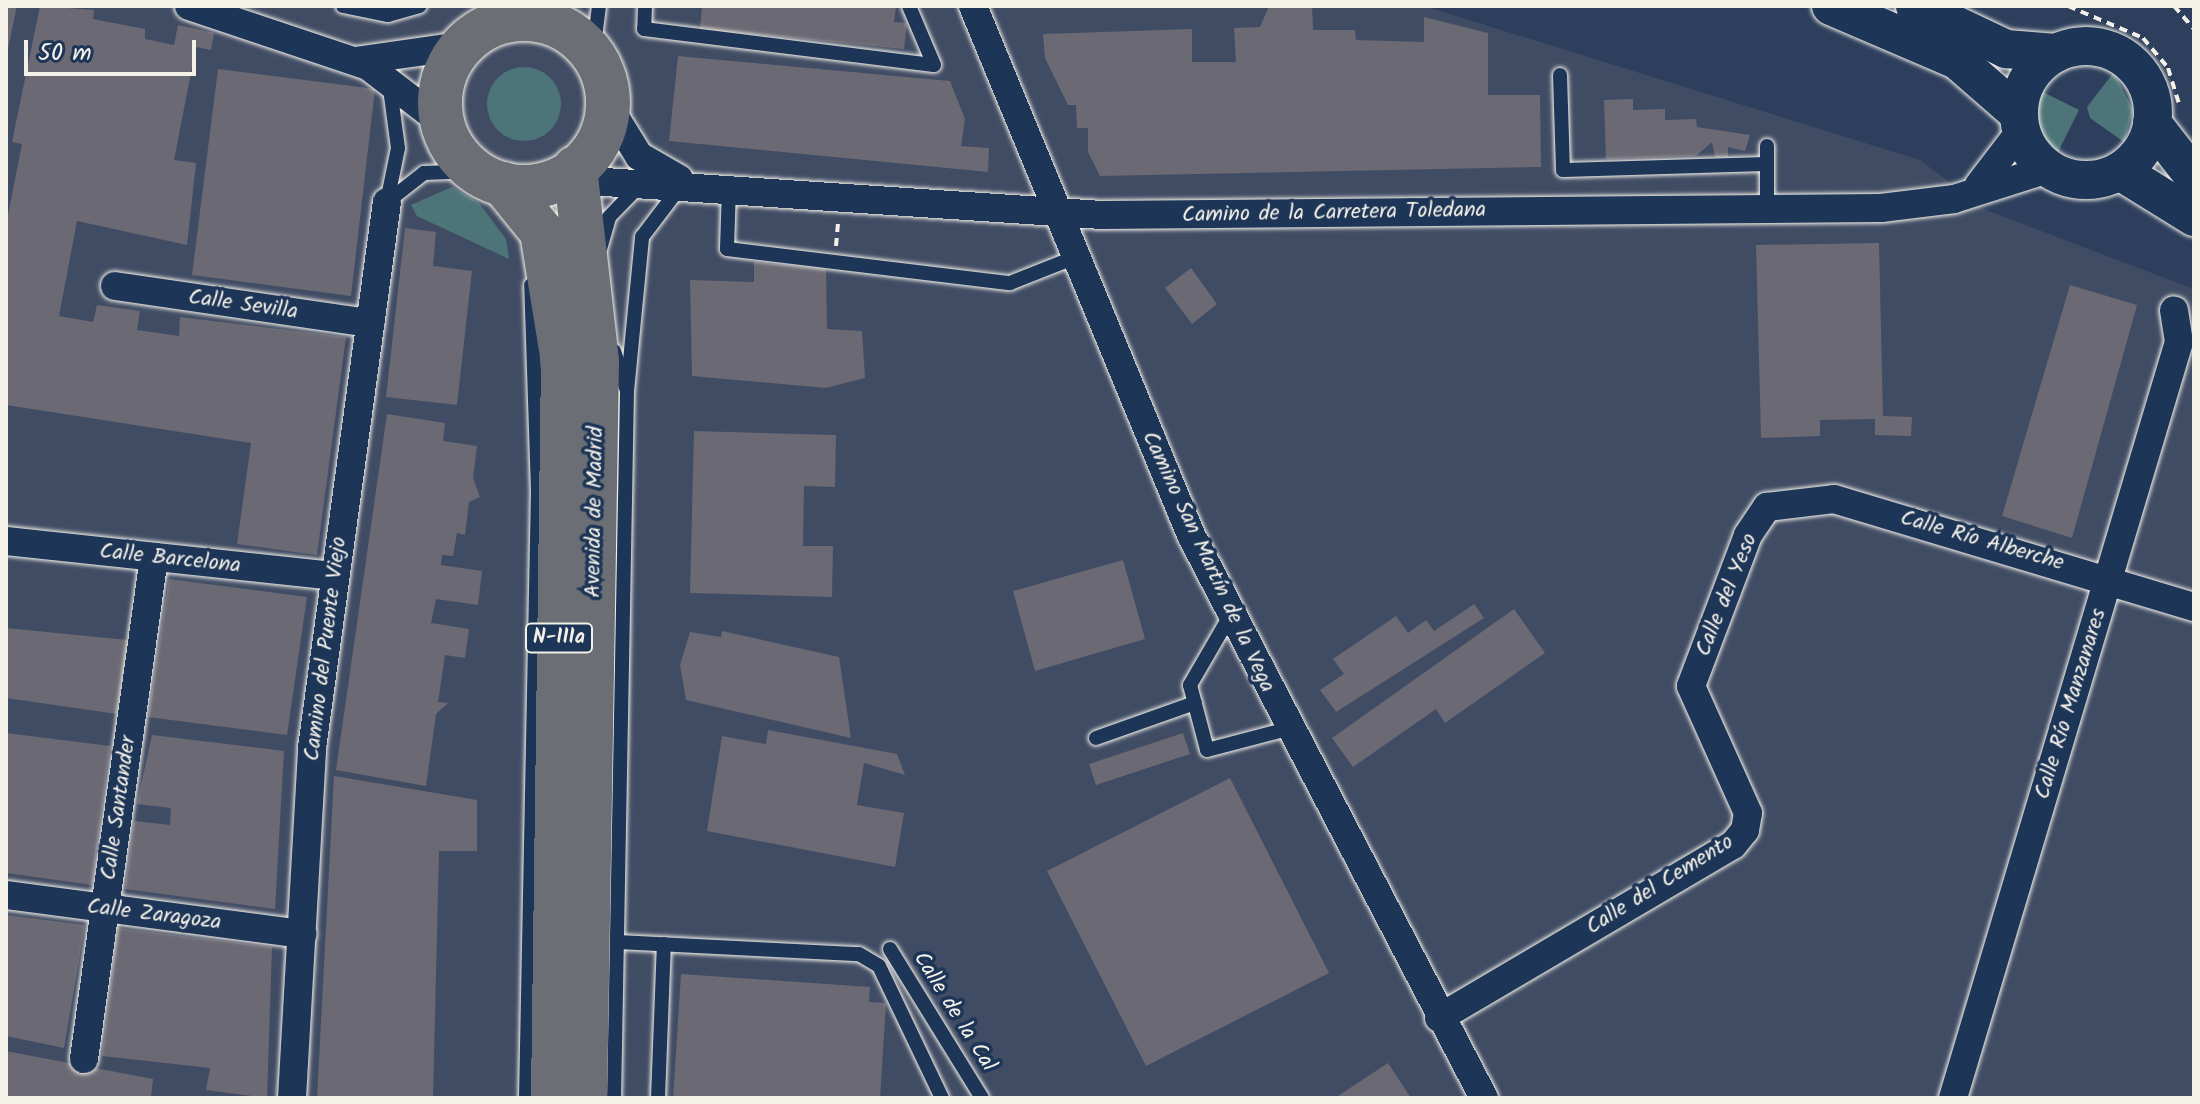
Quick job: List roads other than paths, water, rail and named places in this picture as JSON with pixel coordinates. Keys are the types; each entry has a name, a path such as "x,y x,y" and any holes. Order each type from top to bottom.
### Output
{"highway":[{"path":"489,26 538,21 587,26 608,106 596,147 568,175 497,182"},
{"name":"N-IIIa","path":"489,26 443,78 441,122 458,158 497,182"},
{"name":"Avenida de Madrid","path":"568,175 597,362 585,1098"},
{"name":"Avenida de Madrid","path":"497,182 542,232 552,262 563,361 553,1098"}],"main road":[{"path":"1831,6 1957,60 2020,122 2048,169 2074,180 2120,171 2169,122"},
{"path":"1915,6 2006,49 2056,53 2077,47 2117,53 2141,74 2169,122 2194,177"},
{"path":"2020,122 2036,68 2056,53"},
{"path":"2120,171 2194,217"}],"street":[{"path":"189,6 354,61 384,78 441,122"},
{"name":"Camino San Martín de la Vega","path":"973,6 1073,258 1230,616 1439,1018 1484,1098"},
{"path":"354,61 489,26"},
{"name":"Camino de la Carretera Toledana","path":"608,106 639,156 694,185"},
{"path":"1973,191 2020,122"},
{"name":"Camino de la Carretera Toledana","path":"568,175 1056,213 1767,209 1925,205 2048,169"},
{"name":"Camino del Puente Viejo","path":"292,1098 312,748 333,576 387,202"},
{"name":"Calle Sevilla","path":"115,286 370,323"},
{"name":"Calle Río Manzanares","path":"1953,1098 2179,342 2174,310"},
{"name":"Calle Río Alberche","path":"1767,507 1834,499 2109,576 2194,607"},
{"name":"Calle del Yeso","path":"1691,686 1748,535 1767,507"},
{"name":"Calle Barcelona","path":"6,541 333,576"},
{"name":"Calle Santander","path":"84,1059 154,557"},
{"name":"Calle del Cemento","path":"1439,1018 1733,845 1745,830 1748,813 1691,686"},
{"name":"Calle Zaragoza","path":"6,895 302,934"}],"lane":[{"path":"343,6 388,15 420,6"},
{"path":"645,6 644,29 934,65 909,6"},
{"path":"1560,75 1563,170 1767,164"},
{"path":"384,78 398,129 387,202"},
{"path":"1767,146 1767,209"},
{"path":"387,202 424,173 497,182 529,258 538,491 526,1098"},
{"path":"627,391 591,310 609,217 649,181"},
{"path":"614,1098 627,391 642,237 668,194 694,185"},
{"path":"729,188 727,249 835,257 847,266 1010,283 1073,258"},
{"path":"1230,616 1190,685 1207,750 1287,729"},
{"path":"1096,738 1195,703"},
{"path":"618,942 859,954 879,966 942,1098"},
{"path":"658,1098 664,944"},
{"name":"Calle de la Cal","path":"890,949 982,1098"}]}
